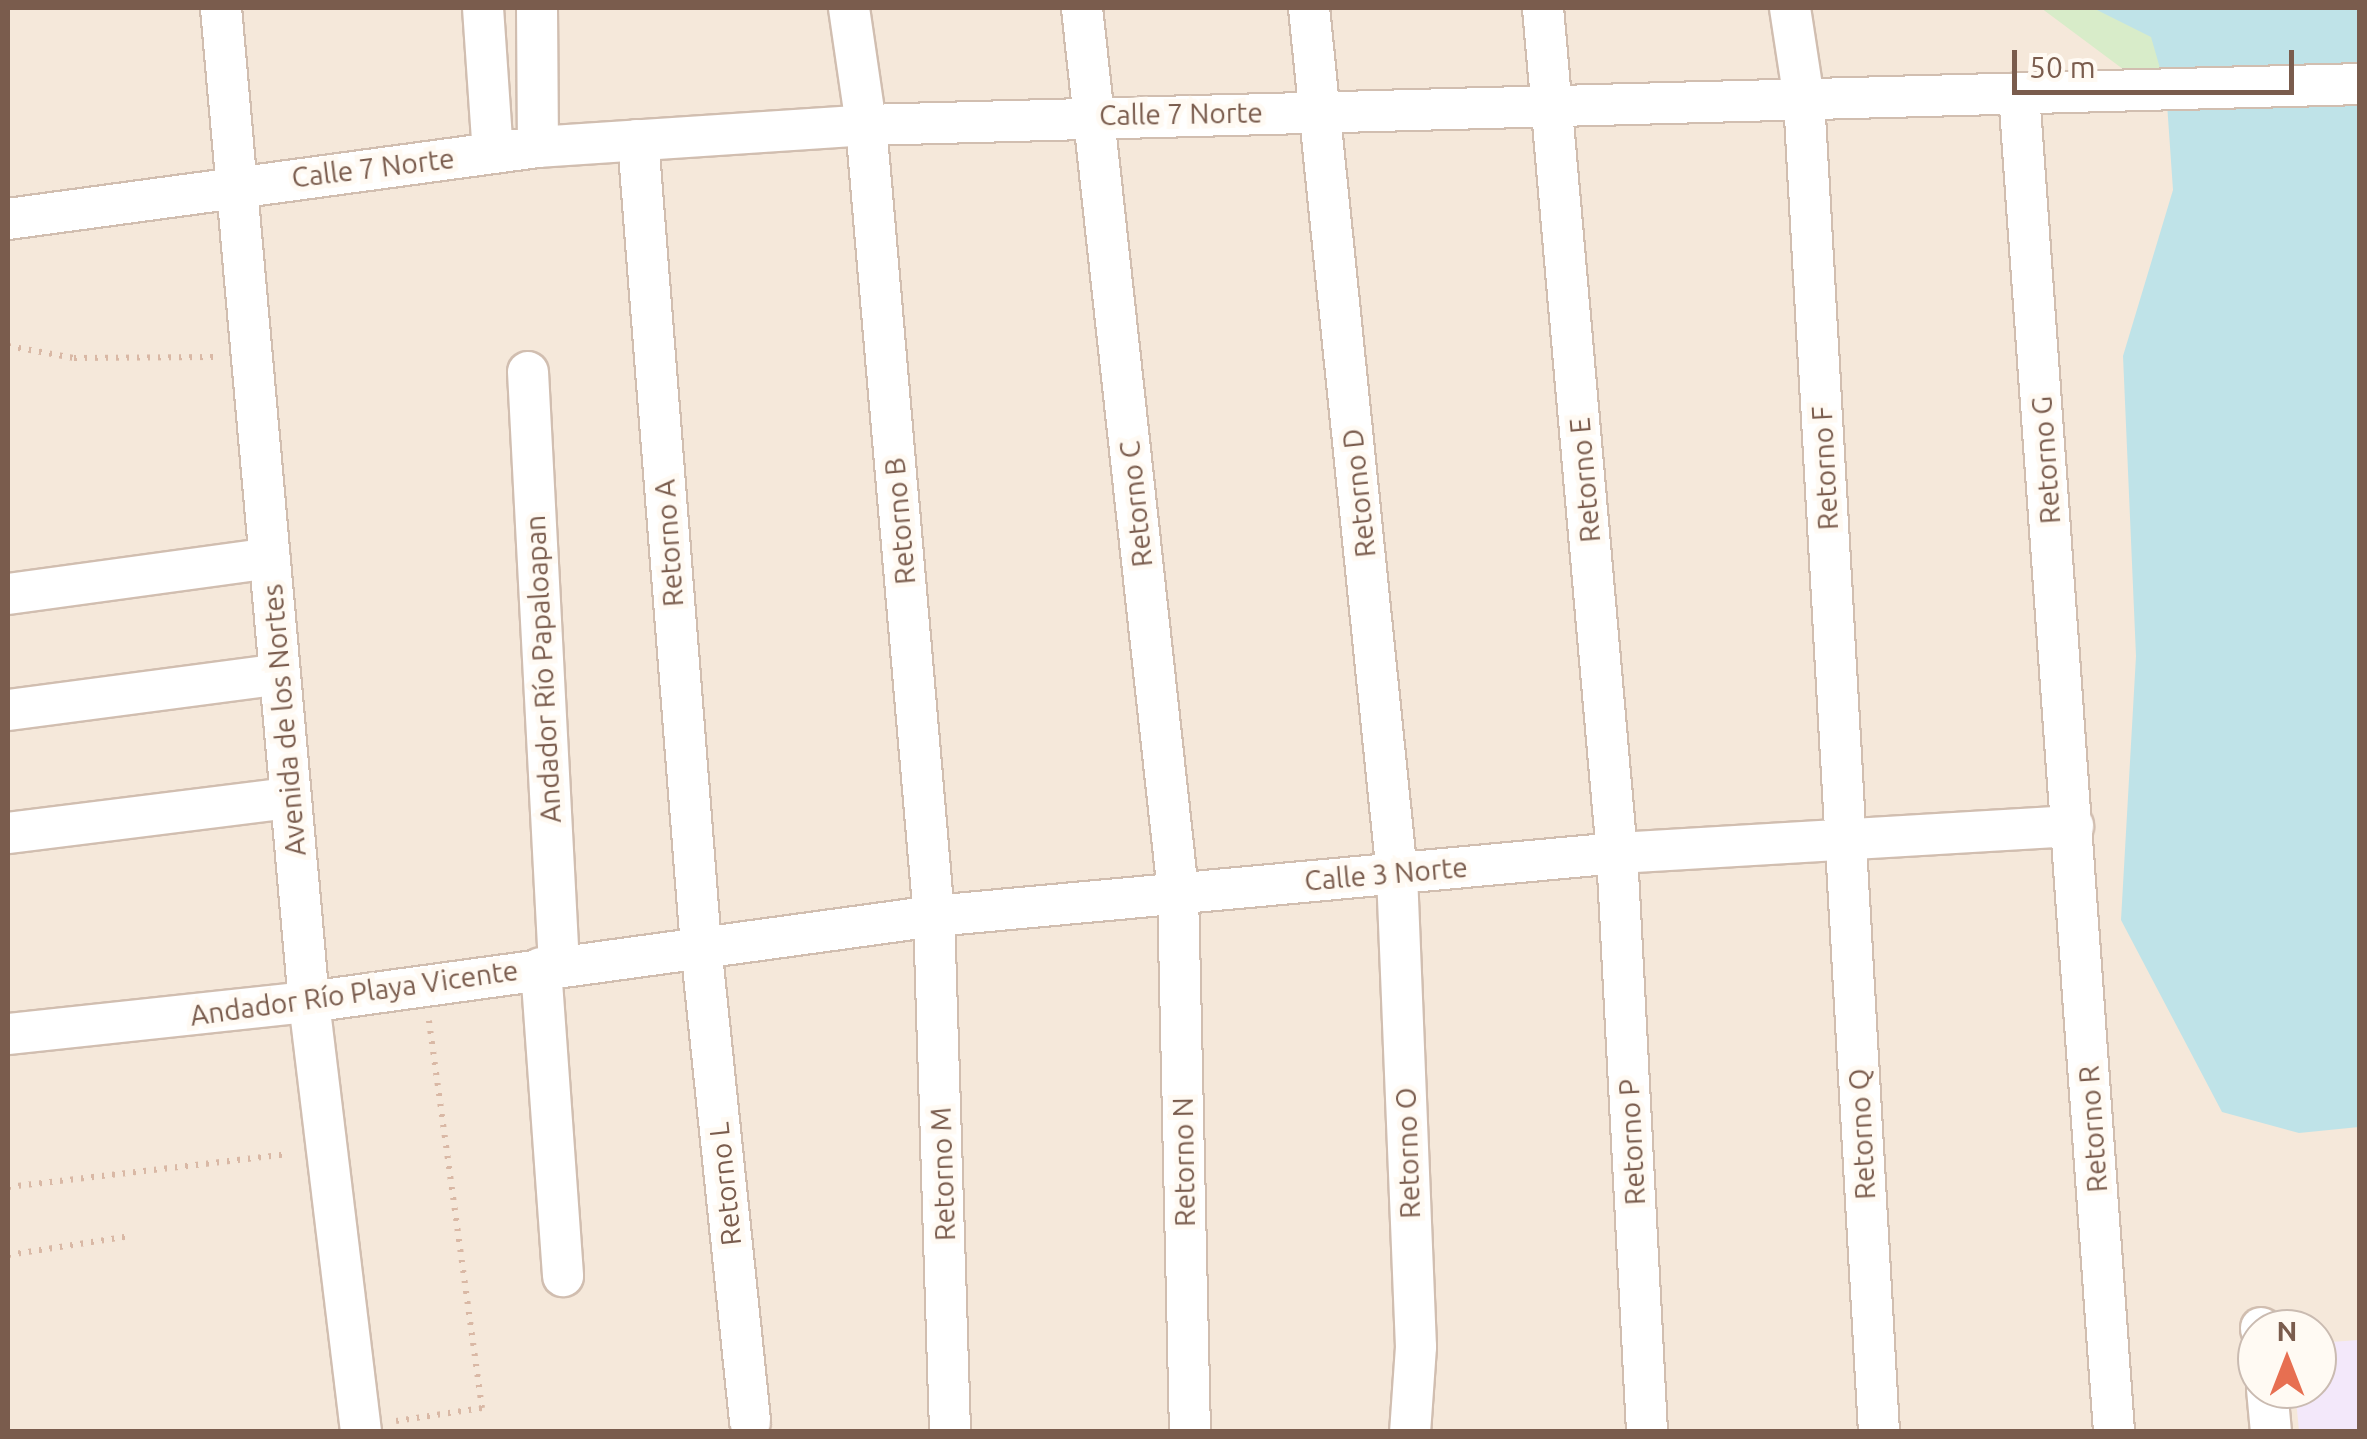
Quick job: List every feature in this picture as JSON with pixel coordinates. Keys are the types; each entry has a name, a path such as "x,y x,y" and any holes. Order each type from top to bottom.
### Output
{"street":[{"name":"Avenida de los Nortes","path":"221,8 309,1002 361,1429"},
{"path":"483,8 493,153"},
{"path":"537,8 538,147"},
{"name":"Retorno B","path":"849,8 866,125 934,916"},
{"name":"Retorno C","path":"1082,8 1178,892"},
{"name":"Retorno D","path":"1309,8 1397,874"},
{"name":"Retorno E","path":"1543,8 1616,852"},
{"name":"Retorno F","path":"1790,8 1804,98 1846,837"},
{"name":"Calle 7 Norte","path":"8,219 538,147 866,125 2360,84"},
{"name":"Retorno G","path":"2018,93 2072,826"},
{"name":"Retorno A","path":"638,140 701,946"},
{"name":"Andador Río Papaloapan","path":"528,372 563,1276"},
{"path":"8,594 270,558"},
{"path":"8,710 280,674"},
{"path":"8,834 290,798"},
{"name":"Calle 3 Norte","path":"701,946 934,916 1616,852 2072,826"},
{"name":"Retorno R","path":"2072,826 2114,1432"},
{"name":"Retorno Q","path":"1846,837 1879,1432"},
{"name":"Retorno P","path":"1616,852 1648,1432"},
{"name":"Retorno O","path":"1397,874 1416,1347 1410,1432"},
{"name":"Retorno N","path":"1178,892 1190,1432"},
{"name":"Retorno M","path":"934,916 950,1432"},
{"name":"Andador Río Playa Vicente","path":"8,1034 309,1002 701,946"},
{"name":"Retorno L","path":"701,946 750,1422"}],"path":[{"path":"8,346 74,358 170,361 252,352"},
{"path":"361,1429 482,1408 425,985"},
{"path":"8,1187 327,1150"},
{"path":"8,1255 130,1236"}],"shaded area":[{"path":"8,8 2359,8 2359,1431 8,1432"},
{"path":"2359,1340 2359,1431 2299,1431 2297,1409 2337,1409 2337,1342"}],"green space":[{"path":"2041,8 2359,8 2143,84"}],"water":[{"path":"2093,8 2359,8 2359,1127 2299,1133 2222,1112 2121,920 2136,656 2123,356 2173,190 2166,89 2151,37"}]}
